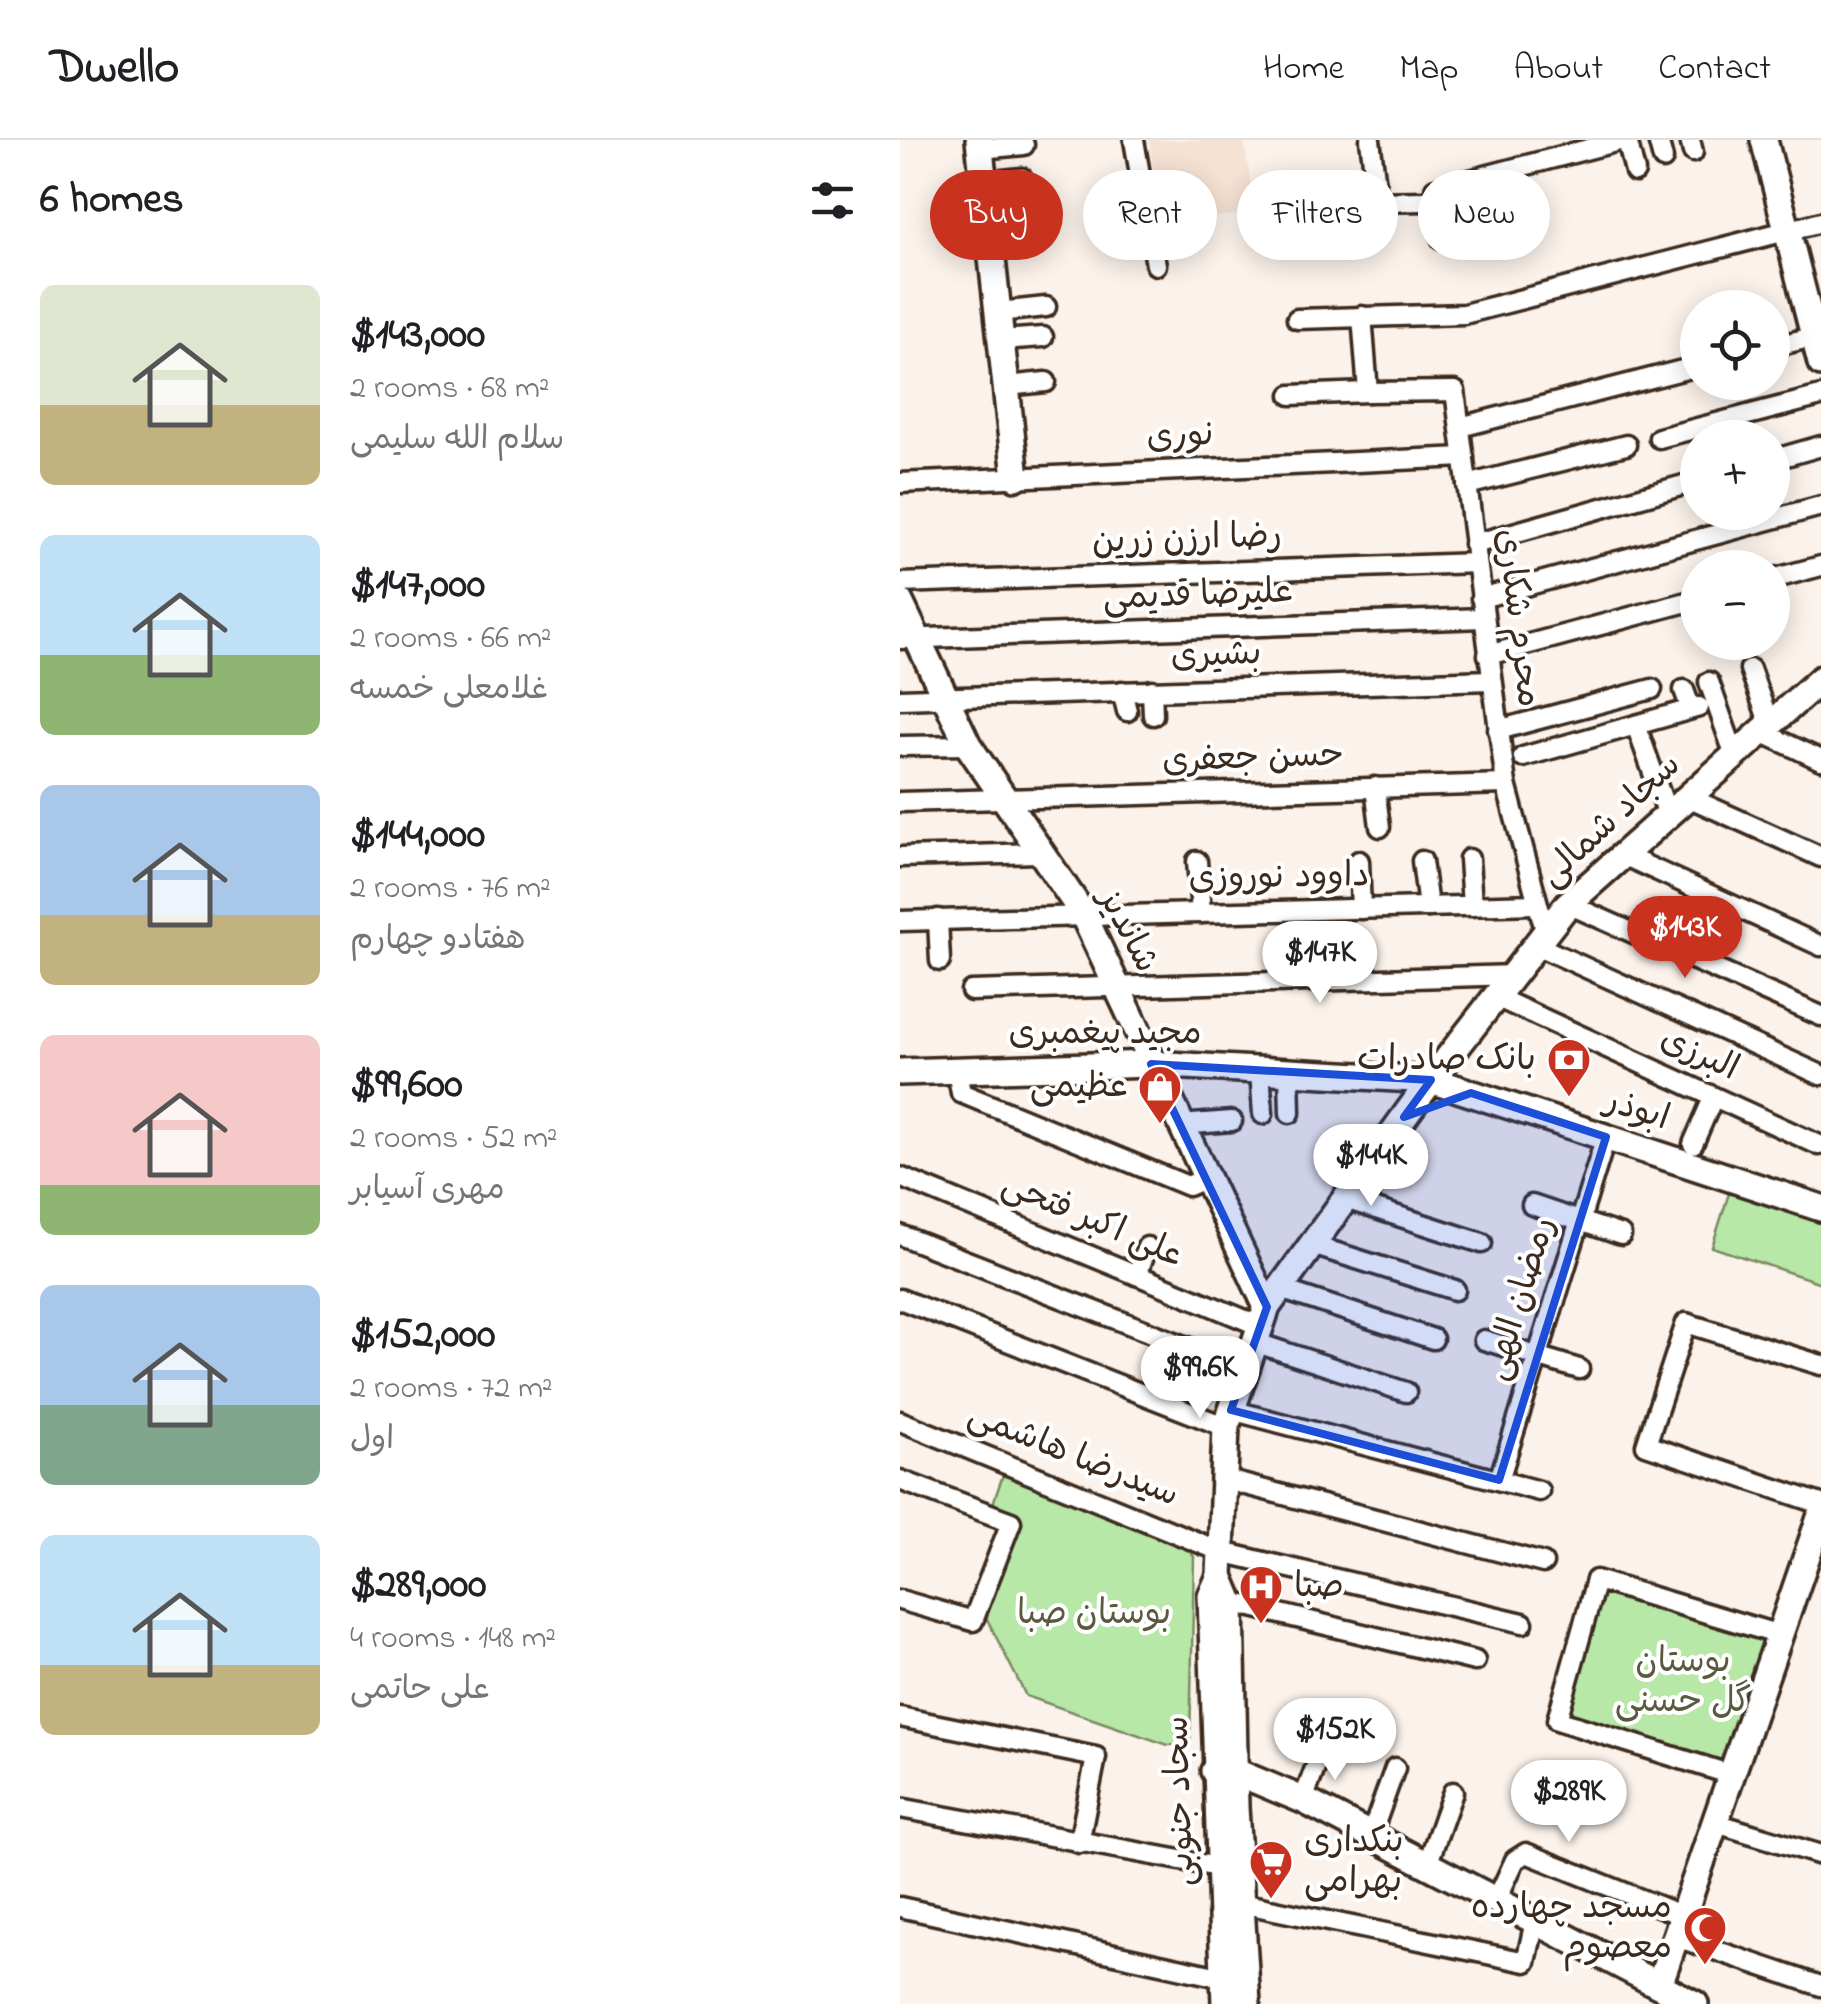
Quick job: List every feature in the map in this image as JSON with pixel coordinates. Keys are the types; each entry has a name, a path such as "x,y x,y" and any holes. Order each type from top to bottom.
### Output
{"main road":[{"path":"1762,143 1818,336 1821,364"},
{"path":"980,145 983,170"},
{"path":"992,260 1016,477"},
{"name":"شاندیز","path":"900,602 908,638 968,745 1083,914 1121,989 1265,1316"},
{"name":"سجاد شمالی","path":"1431,1080 1568,904 1821,678"},
{"name":"مجید پیغمبری","path":"900,1072 1151,1064 1431,1080"},
{"name":"ابوذر","path":"1431,1080 1821,1208"},
{"name":"سجاد جنوبی","path":"1247,2004 1234,1975 1218,1867 1224,1771 1223,1479 1229,1418 1265,1316 1431,1080"},
{"path":"1404,1117 1471,1093"},
{"path":"1658,1985 1821,1514"},
{"path":"1224,1771 1292,1796 1695,2004"},
{"name":"سجاد جنوبی","path":"1224,1771 1236,1818 1241,1903 1234,1975"},
{"path":"1236,1818 1250,1806 1292,1796"}],"street":[{"path":"1134,140 1156,264"},
{"path":"1370,140 1374,170"},
{"path":"1519,170 1625,140 1634,172"},
{"path":"1658,140 1663,160"},
{"path":"980,145 1024,145"},
{"path":"1297,319 1464,314 1821,222"},
{"path":"998,312 1046,306"},
{"path":"1362,316 1368,392"},
{"path":"1790,343 1818,336"},
{"path":"1001,340 1042,337"},
{"path":"1460,427 1501,408 1680,370"},
{"path":"1006,386 1046,382"},
{"name":"محرم شکاری","path":"1290,395 1455,392 1506,784 1542,940"},
{"path":"1658,438 1821,396"},
{"path":"1467,486 1626,445"},
{"path":"1790,455 1821,446"},
{"name":"نوری","path":"900,482 1464,457"},
{"name":"رضا ارزن زرین","path":"900,583 1476,554 1680,487"},
{"path":"1481,598 1821,506"},
{"path":"1790,574 1821,566"},
{"path":"1488,655 1680,604"},
{"name":"علیرضا قدیمی","path":"908,638 1484,618"},
{"path":"1750,669 1765,729 1821,760"},
{"name":"بشیری","path":"900,699 1492,680"},
{"path":"1709,682 1735,756"},
{"path":"1498,730 1652,689"},
{"path":"1152,690 1153,716"},
{"path":"1523,757 1695,708 1684,690"},
{"path":"1122,691 1126,711"},
{"path":"1636,725 1678,806 1821,857"},
{"path":"900,746 968,745"},
{"name":"حسن جعفری","path":"900,802 1506,784"},
{"path":"1376,788 1380,828"},
{"path":"900,857 1038,853"},
{"path":"1623,855 1821,946"},
{"path":"1469,859 1472,906"},
{"path":"1422,860 1428,907"},
{"path":"1198,861 1201,913"},
{"path":"1360,861 1361,909"},
{"name":"داوود نوروزی","path":"900,921 1536,904"},
{"path":"1568,904 1821,1016"},
{"path":"938,920 940,962"},
{"path":"1542,940 1821,1075"},
{"path":"971,991 1516,975"},
{"name":"البرزی","path":"1498,998 1818,1145"},
{"path":"956,1070 961,1094 1188,1186 1206,1178"},
{"path":"1260,1070 1262,1114"},
{"path":"1288,1072 1290,1113"},
{"path":"1693,1144 1714,1098"},
{"path":"1180,1125 1232,1121"},
{"name":"رمضان الهی","path":"1499,1480 1606,1138"},
{"name":"علی اکبر فتحی","path":"900,1177 1137,1275 1265,1316"},
{"path":"1345,1199 1482,1243"},
{"path":"1532,1206 1622,1235"},
{"path":"900,1235 1244,1368"},
{"path":"1312,1245 1455,1290"},
{"path":"1137,1275 1146,1247"},
{"path":"900,1298 1229,1418 1539,1491"},
{"path":"1265,1316 1433,1339"},
{"path":"1265,1316 1406,1392"},
{"path":"1821,1365 1686,1324 1646,1445 1821,1504"},
{"path":"1484,1340 1579,1369"},
{"name":"سیدرضا هاشمی","path":"900,1421 1221,1581"},
{"path":"1223,1479 1543,1563"},
{"path":"900,1480 1011,1522 974,1621 900,1600"},
{"path":"1732,1776 1557,1720 1596,1580 1780,1635"},
{"path":"1221,1581 1523,1623"},
{"path":"1221,1581 1475,1661"},
{"path":"900,1717 1096,1758 1079,1843"},
{"path":"1292,1796 1322,1750"},
{"path":"1371,1836 1395,1768"},
{"path":"1427,1865 1453,1792"},
{"path":"900,1808 1218,1867"},
{"path":"1716,1823 1821,1855"},
{"path":"1496,1901 1515,1860 1526,1853 1679,1927 1821,1986"},
{"path":"1241,1903 1526,1962 1535,1921"},
{"path":"900,1907 1234,1975"}],"highlighted area":[{"path":"1151,1064 1431,1080 1404,1117 1471,1093 1606,1137 1499,1480 1231,1410 1267,1307"}],"shaded area":[{"path":"1149,140 1244,140 1249,170 1237,170 1237,214 1217,217 1217,170 1153,170"}],"green space":[{"path":"1729,1193 1821,1223 1821,1283 1712,1247"},
{"name":"بوستان صبا","path":"1005,1469 1185,1544 1194,1557 1190,1744 1168,1745 1026,1696 986,1617 1013,1529 988,1518"},
{"name":"بوستان گل حسنی","path":"1601,1585 1774,1638 1729,1770 1563,1717"}],"place":[{"name":"بانک صادرات","path":"1569,1098"},
{"name":"عظیمی","path":"1160,1125"},
{"name":"صبا","path":"1261,1625"},
{"name":"بنکداری بهرامی","path":"1271,1900"},
{"name":"مسجد چهارده معصوم","path":"1705,1966"}]}
